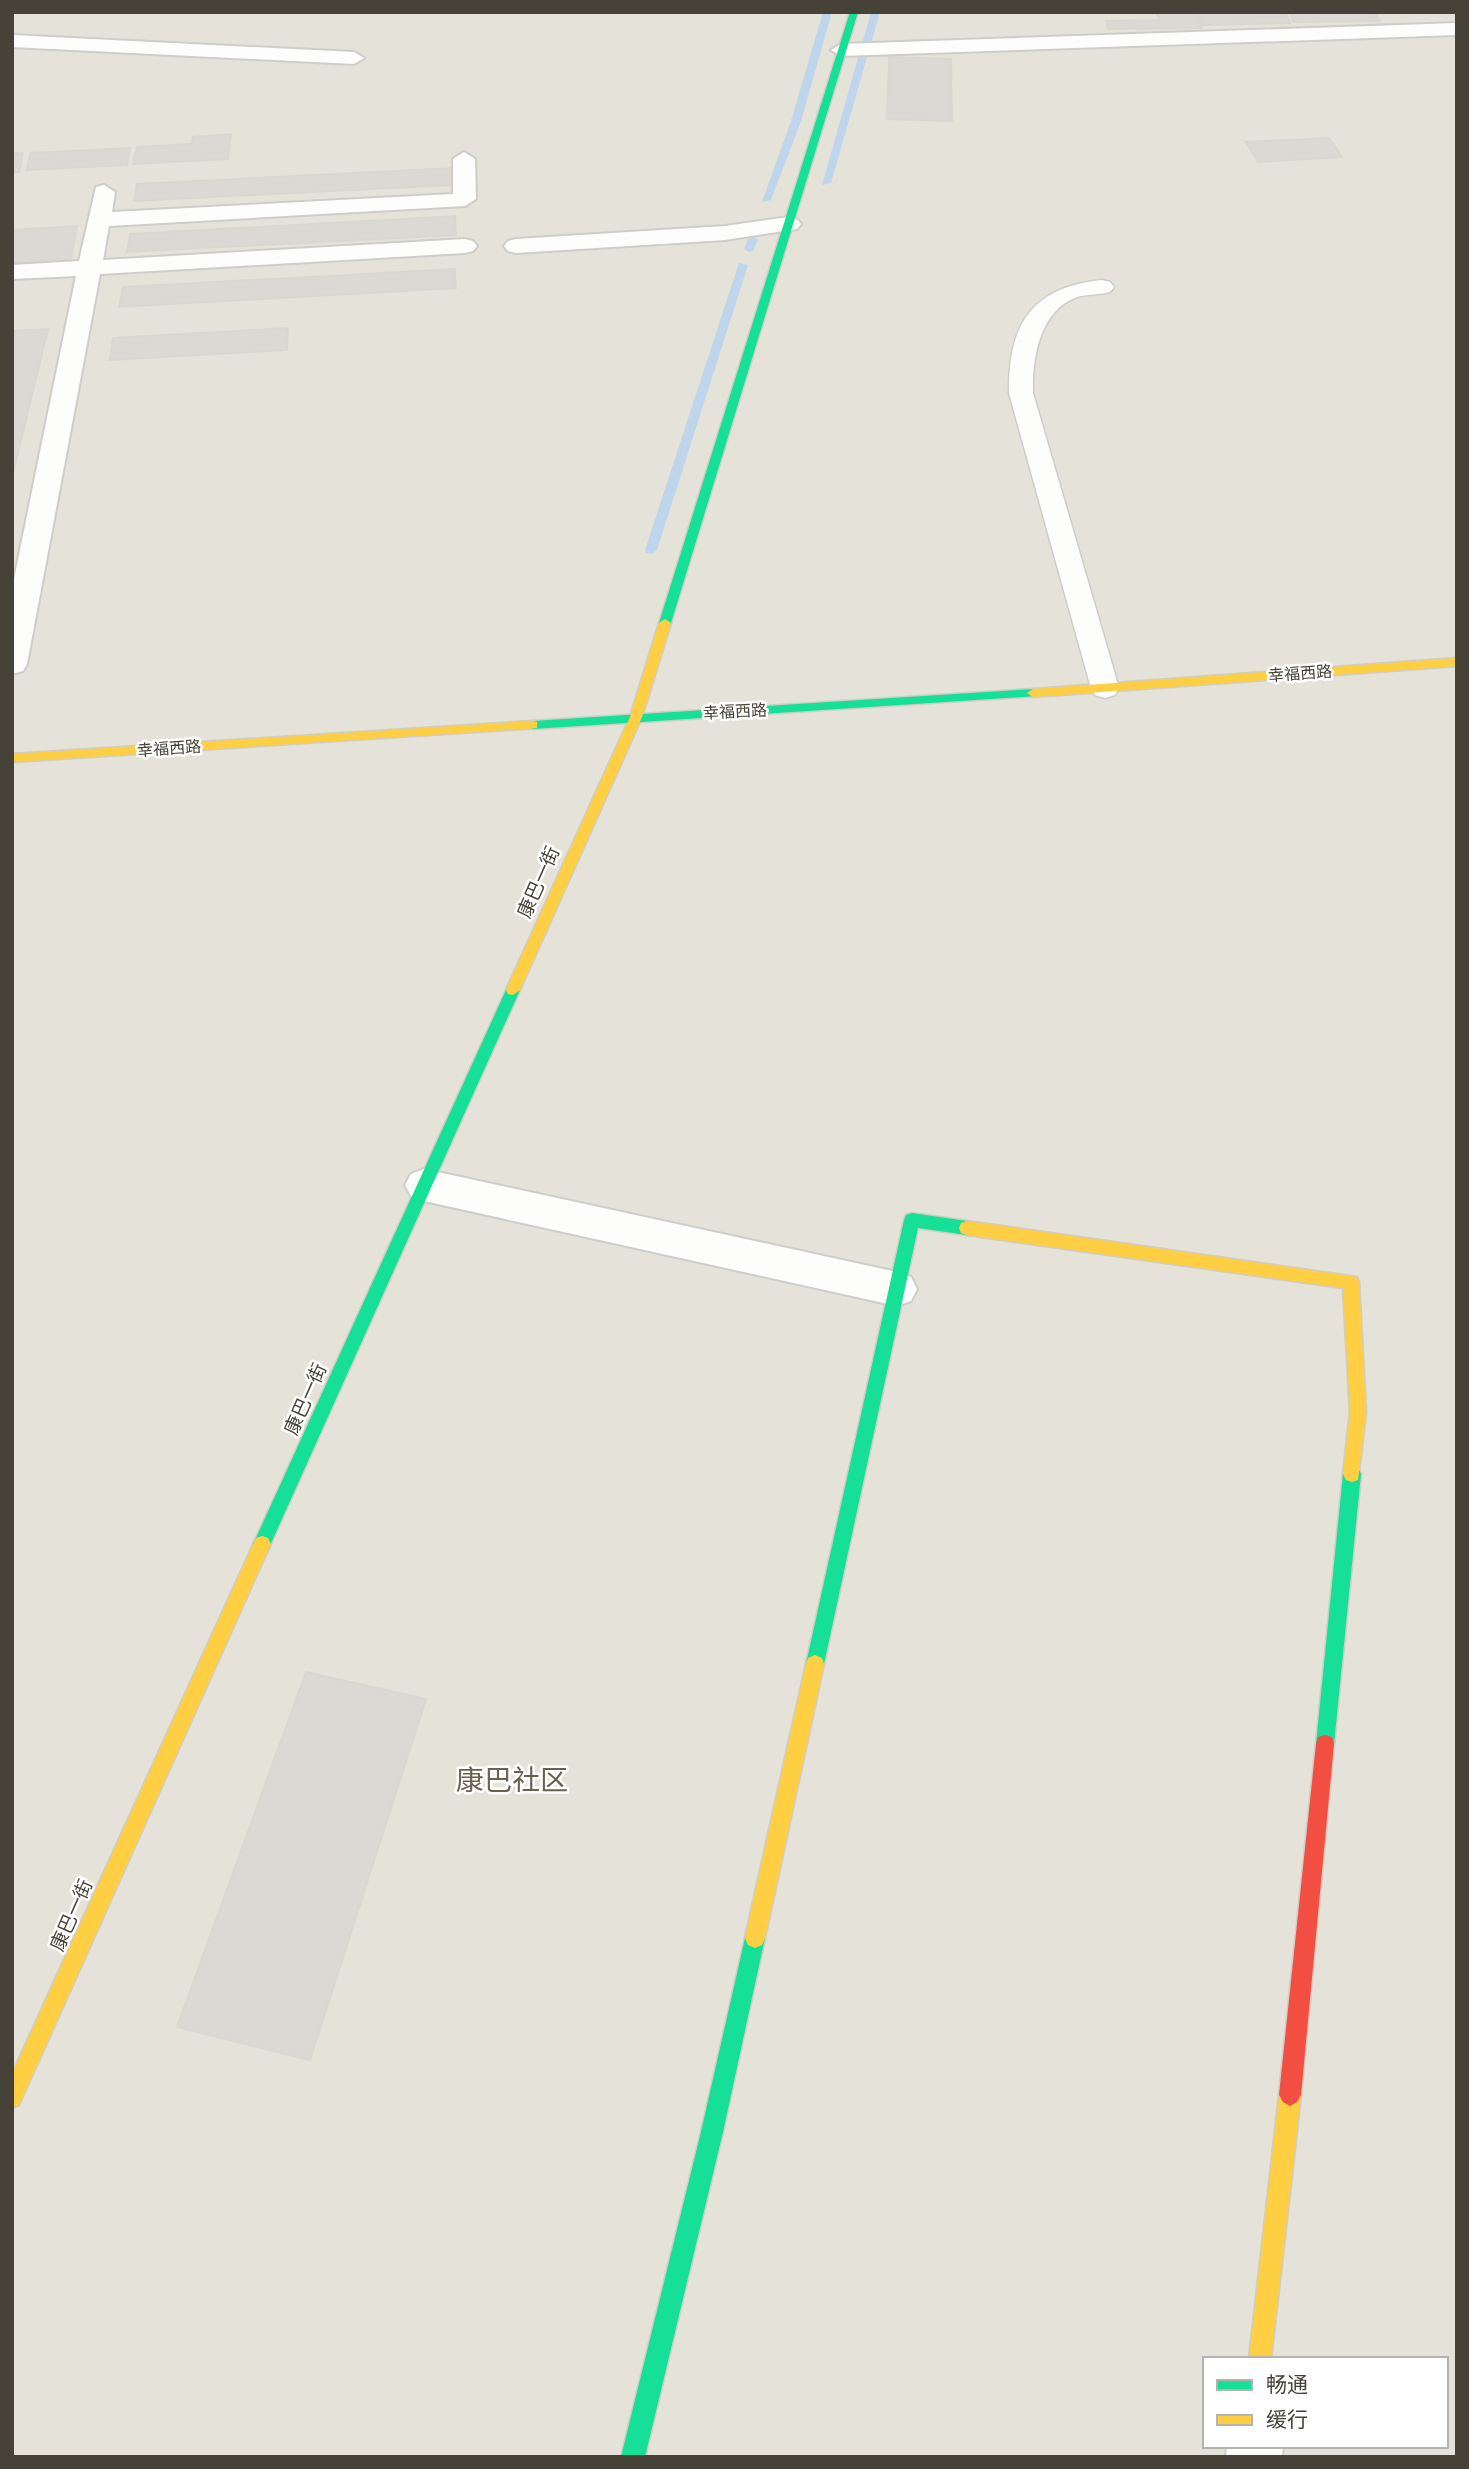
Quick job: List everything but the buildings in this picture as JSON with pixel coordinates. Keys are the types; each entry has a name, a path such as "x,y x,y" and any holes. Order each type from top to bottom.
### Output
{"street":[{"name":"康巴一街","path":"12,2098 635,717 789,224 858,49 854,12"},
{"path":"858,49 1457,29"},
{"path":"12,41 354,58"},
{"path":"99,220 454,201 464,199 464,159"},
{"path":"12,664 104,192"},
{"path":"516,246 725,233 789,224"},
{"path":"12,272 465,246"},
{"name":"幸福西路","path":"12,758 1105,688 1457,662"},
{"path":"424,1185 897,1289"},
{"path":"634,2457 712,2132 912,1220 1351,1282 1358,1412 1292,2076 1260,2357"}],"lane":[{"path":"1102,287 1068,292 1050,306 1033,328 1019,372 1021,393 1105,688"}],"shaded area":[{"path":"12,12 1457,12 1457,2457 12,2457"}],"waterway":[{"path":"766,200 796,121 828,12"},
{"path":"826,183 876,12"},
{"path":"749,249 753,239"},
{"path":"651,550 743,265"}],"traffic: fast":[{"path":"665,623 854,12"},
{"path":"533,725 1033,693"},
{"path":"262,1544 513,990"},
{"path":"815,1664 912,1220 967,1228"},
{"path":"1325,1744 1352,1474"},
{"path":"633,2457 712,2132 755,1938"}],"traffic: slow":[{"path":"513,990 636,717 665,623"},
{"path":"1033,693 1457,662"},
{"path":"12,758 533,725"},
{"path":"967,1228 1351,1282 1358,1412 1352,1474"},
{"path":"12,2098 262,1544"},
{"path":"755,1938 815,1664"},
{"path":"1260,2357 1290,2095"}],"traffic: jam":[{"path":"1290,2095 1325,1744"}],"district":[{"name":"康巴社区","path":"512,1780"}]}
